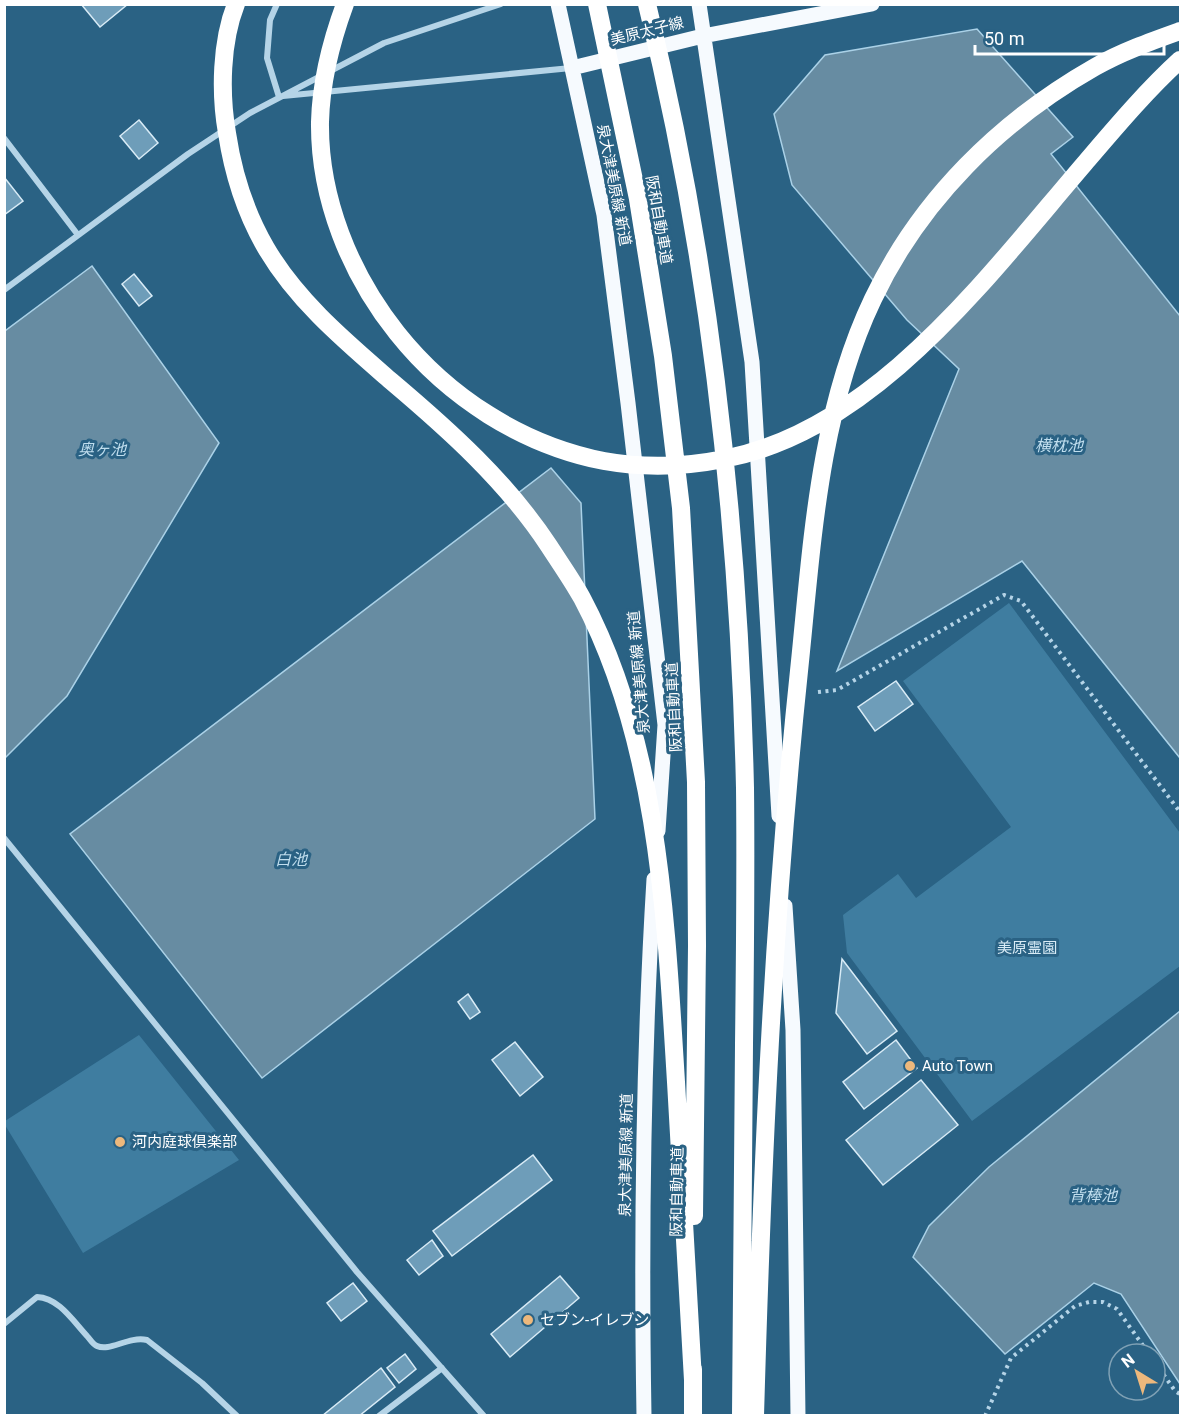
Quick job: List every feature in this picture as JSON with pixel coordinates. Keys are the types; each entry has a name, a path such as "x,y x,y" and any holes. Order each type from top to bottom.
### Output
{"highway":[{"path":"236,4 223,64 223,113 231,159 244,204 266,248 293,287 333,329 473,454 511,495 546,542 586,607 608,655 632,725 653,825 669,973 693,1380"},
{"path":"345,4 336,28 324,76 320,122 323,167 333,210 346,247 363,283 383,316 408,346 437,376 469,402 507,427 544,443 582,457 622,464 662,466 705,463 747,455 813,428 878,384 947,323 968,301 1110,134 1180,60"},
{"name":"阪和自動車道","path":"597,4 640,210 663,356 681,508 696,782 693,1416"},
{"name":"阪和自動車道","path":"647,4 685,176 712,350 728,501 739,644 745,834 741,1416"},
{"path":"755,1416 763,1180 774,959 788,771 807,589 826,448 853,344 873,297 899,251 929,208 965,166 1005,128 1049,95 1099,65 1180,31"}],"main road":[{"name":"泉大津美原線 新道","path":"558,4 604,215 665,725 648,977 641,1262 644,1416"},
{"path":"699,4 752,362 793,1030 798,1416"},
{"name":"美原太子線","path":"572,68 703,36 872,4"}],"street":[{"path":"277,4 270,20 267,58 279,97"},
{"path":"4,290 188,154 250,113 384,43 501,4"},
{"path":"279,97 572,68"},
{"path":"4,138 78,235"},
{"path":"4,837 357,1272 484,1416"},
{"path":"4,1324 37,1297 48,1298 62,1309 96,1346 108,1348 136,1338 147,1340 202,1383 237,1416"},
{"path":"379,1416 442,1368"}],"path":[{"path":"816,692 837,690 1004,595 1021,601 1180,812"},
{"path":"985,1416 1011,1358 1075,1306 1089,1302 1103,1302 1117,1309 1140,1342"},
{"path":"1167,1379 1180,1394"}],"green space":[{"name":"美原霊園","path":"1009,603 1180,833 1180,966 972,1121 847,953 843,915 898,874 916,898 1011,827 903,681"},
{"name":"河内庭球倶楽部","path":"139,1035 239,1160 83,1253 5,1125 5,1121"}],"water":[{"name":"横枕池","path":"977,29 1073,137 1051,154 1180,316 1180,758 1022,561 837,671 959,369 907,320 792,185 774,114 825,55"},
{"name":"奥ヶ池","path":"92,266 219,443 67,696 5,758 5,331"},
{"name":"白池","path":"551,468 581,503 595,819 262,1078 70,834"},
{"name":"背棒池","path":"1180,1011 1180,1384 1167,1364 1167,1342 1152,1342 1121,1294 1094,1283 1005,1354 913,1257 929,1226 989,1167"}],"building":[{"path":"81,4 128,4 100,27"},
{"path":"139,120 158,143 139,159 120,136"},
{"path":"4,177 23,201 4,215"},
{"path":"134,274 152,296 139,306 122,284"},
{"path":"896,681 913,704 875,731 858,707"},
{"path":"842,959 897,1031 867,1054 836,1013"},
{"path":"468,994 480,1012 470,1019 458,1002"},
{"path":"896,1040 917,1068 864,1109 843,1082"},
{"path":"515,1042 543,1077 520,1096 492,1060"},
{"path":"921,1080 958,1125 883,1185 846,1140"},
{"path":"533,1155 552,1180 452,1256 433,1231"},
{"path":"432,1240 443,1256 419,1275 407,1260"},
{"path":"560,1276 579,1298 510,1357 491,1334"},
{"path":"353,1283 367,1301 341,1321 327,1303"},
{"path":"405,1354 416,1369 399,1383 387,1368"},
{"path":"381,1368 395,1387 359,1416 322,1416"}],"place":[{"name":"Auto Town","path":"910,1066"},
{"name":"河内庭球倶楽部","path":"120,1142"},
{"name":"セブン-イレブン","path":"528,1320"}]}
